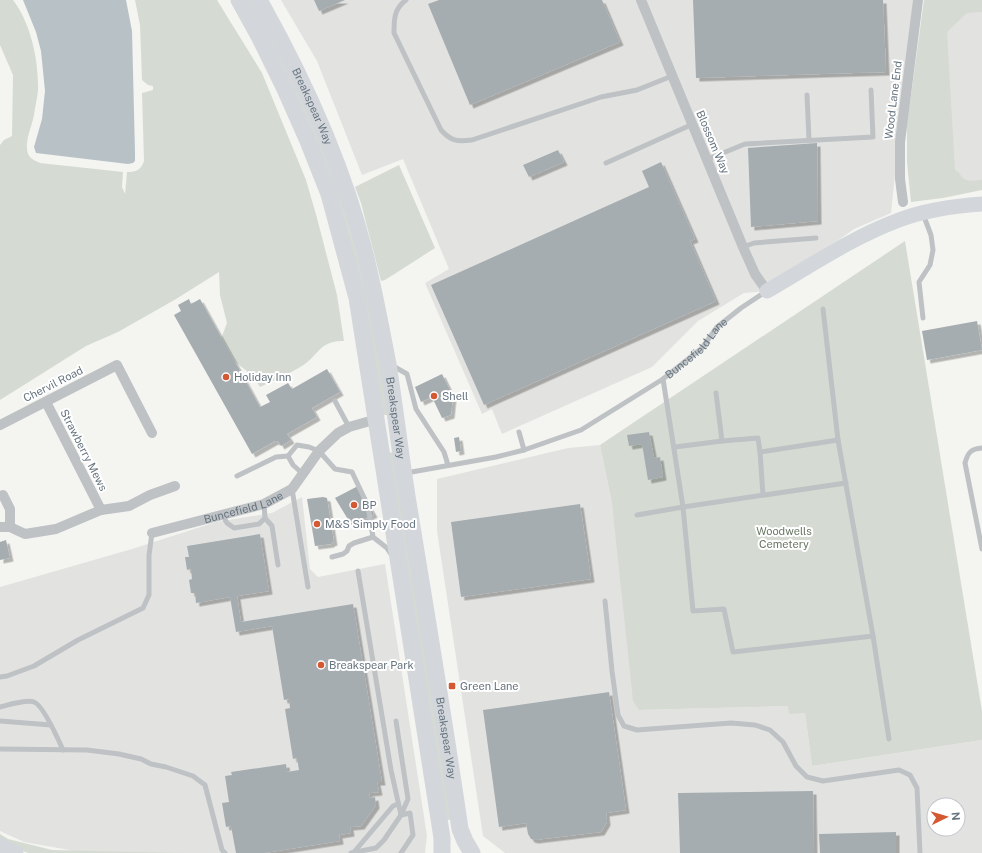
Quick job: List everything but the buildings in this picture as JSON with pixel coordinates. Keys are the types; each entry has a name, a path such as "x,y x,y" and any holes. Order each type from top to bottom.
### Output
{"main road":[{"name":"Breakspear Way","path":"239,0 260,38 285,89 329,194 357,298 441,831 442,853"},
{"name":"Breakspear Way","path":"259,0 276,29 324,130 345,187 365,253 388,363 403,473 460,829 472,853"}],"street":[{"name":"Blossom Way","path":"641,0 755,274 767,290"},
{"name":"Wood Lane End","path":"903,202 900,178 900,142 918,0"},
{"name":"Buncefield Lane","path":"767,290 867,234 898,220 939,208 982,204"},
{"name":"Chervil Road","path":"0,425 117,365 152,433"},
{"name":"Strawberry Mews","path":"46,402 101,510"},
{"name":"Buncefield Lane","path":"152,533 264,504 280,497 292,489 319,451 338,433 349,427 377,419"},
{"path":"3,495 10,509 5,527 25,534 56,529 101,510 129,506 150,495 175,486"},
{"path":"0,845 16,853"}],"lane":[{"path":"406,0 401,4 394,18 394,33 441,130 449,138 460,142 472,140 601,97 637,90 672,76"},
{"path":"708,159 746,144 873,137 871,90"},
{"path":"807,95 809,140"},
{"path":"606,163 693,124"},
{"path":"922,213 932,235 933,250 930,265 919,282 923,318"},
{"path":"744,247 754,243 816,238"},
{"name":"Buncefield Lane","path":"403,473 496,457 524,450 581,430 663,379 702,348 717,328 741,308 767,290"},
{"path":"823,309 838,440 873,636 889,739"},
{"path":"388,363 407,374 416,410 444,452 448,465"},
{"path":"663,379 675,447 683,506 693,611 724,608 732,652 873,636"},
{"path":"716,393 722,441"},
{"path":"335,401 349,427"},
{"path":"519,432 524,450"},
{"path":"675,447 758,438 763,495"},
{"path":"760,452 838,440"},
{"path":"236,476 276,457 288,456 297,445 309,447 319,451 336,469 352,472 368,506 373,537 387,548 401,570"},
{"path":"982,448 973,449 968,454 965,463 982,549"},
{"path":"288,456 293,465 302,474"},
{"path":"637,515 683,506 846,483"},
{"path":"292,489 308,587"},
{"path":"264,504 265,518 272,526 278,565"},
{"path":"222,514 227,523 234,528 259,524 265,518"},
{"path":"0,677 7,676 34,666 78,640 143,608 149,595 149,555 152,533"},
{"path":"332,556 343,554 347,551 349,546 354,543 373,537"},
{"path":"358,571 391,770 401,815"},
{"path":"605,600 618,715 624,726 637,730 731,723 755,725 770,730 783,742 796,766 807,777 823,781 899,770 910,775 917,788 920,853"},
{"path":"0,707 33,701 38,704 51,725 63,750"},
{"path":"0,721 51,725"},
{"path":"352,853 376,848 384,840 401,815 408,799 396,721"},
{"path":"0,749 87,750 120,754 141,759 152,764 193,776 205,785 224,853"},
{"path":"352,853 393,806 398,804"},
{"path":"401,815 410,813 413,835 401,853"}],"shaded area":[{"path":"23,0 126,0 132,31 135,153 135,161 133,163 128,164 36,153 34,147 42,119 45,91 41,51 36,32"},
{"path":"281,0 913,0 891,213 854,229 767,291 744,293 698,321 652,367 502,434 492,409 482,414 425,283 449,269 403,159 362,175 317,61"},
{"path":"947,0 982,0 982,183 953,186 945,32"},
{"path":"600,445 612,504 639,710 788,706 805,713 812,766 982,740 982,853 505,853 483,836 437,531 437,479 568,448"},
{"path":"302,497 310,569 318,577 385,564 427,836 425,853 155,853 75,851 24,842 0,831 0,587 132,549 216,522 272,513"}],"green space":[{"path":"0,0 13,0 25,20 33,43 37,68 38,91 34,115 27,140 27,151 29,156 40,163 123,172 122,187 125,194 127,172 138,170 144,161 142,93 153,90 153,86 148,85 142,80 140,25 135,0 217,0 262,73 306,180 337,295 344,341 330,343 320,349 308,362 302,366 260,387 253,376 234,361 221,339 227,323 220,295 219,272 176,299 118,332 86,346 0,400 0,145 4,140 12,136 13,75 0,45"},
{"path":"244,0 253,0 265,21 333,169 368,296 389,415 382,415 351,251"},
{"path":"924,0 982,0 982,12 967,13 947,32 955,170 966,180 982,180 982,190 943,198 911,202 907,162 907,125"},
{"path":"399,165 435,248 385,280 381,281 361,203 355,187"},
{"name":"Woodwells Cemetery","path":"905,241 982,711 982,740 812,766 805,713 789,714 788,706 639,710 633,701 612,504 600,445"},
{"path":"394,452 454,819 447,820 388,453"},
{"path":"0,834 8,839 52,850 185,853 28,853 4,844 0,841"}],"place":[{"name":"Holiday Inn","path":"226,377"},
{"name":"Shell","path":"434,396"},
{"name":"BP","path":"354,505"},
{"name":"M&S Simply Food","path":"317,524"},
{"name":"Breakspear Park","path":"321,665"},
{"name":"Green Lane","path":"452,686"}]}
